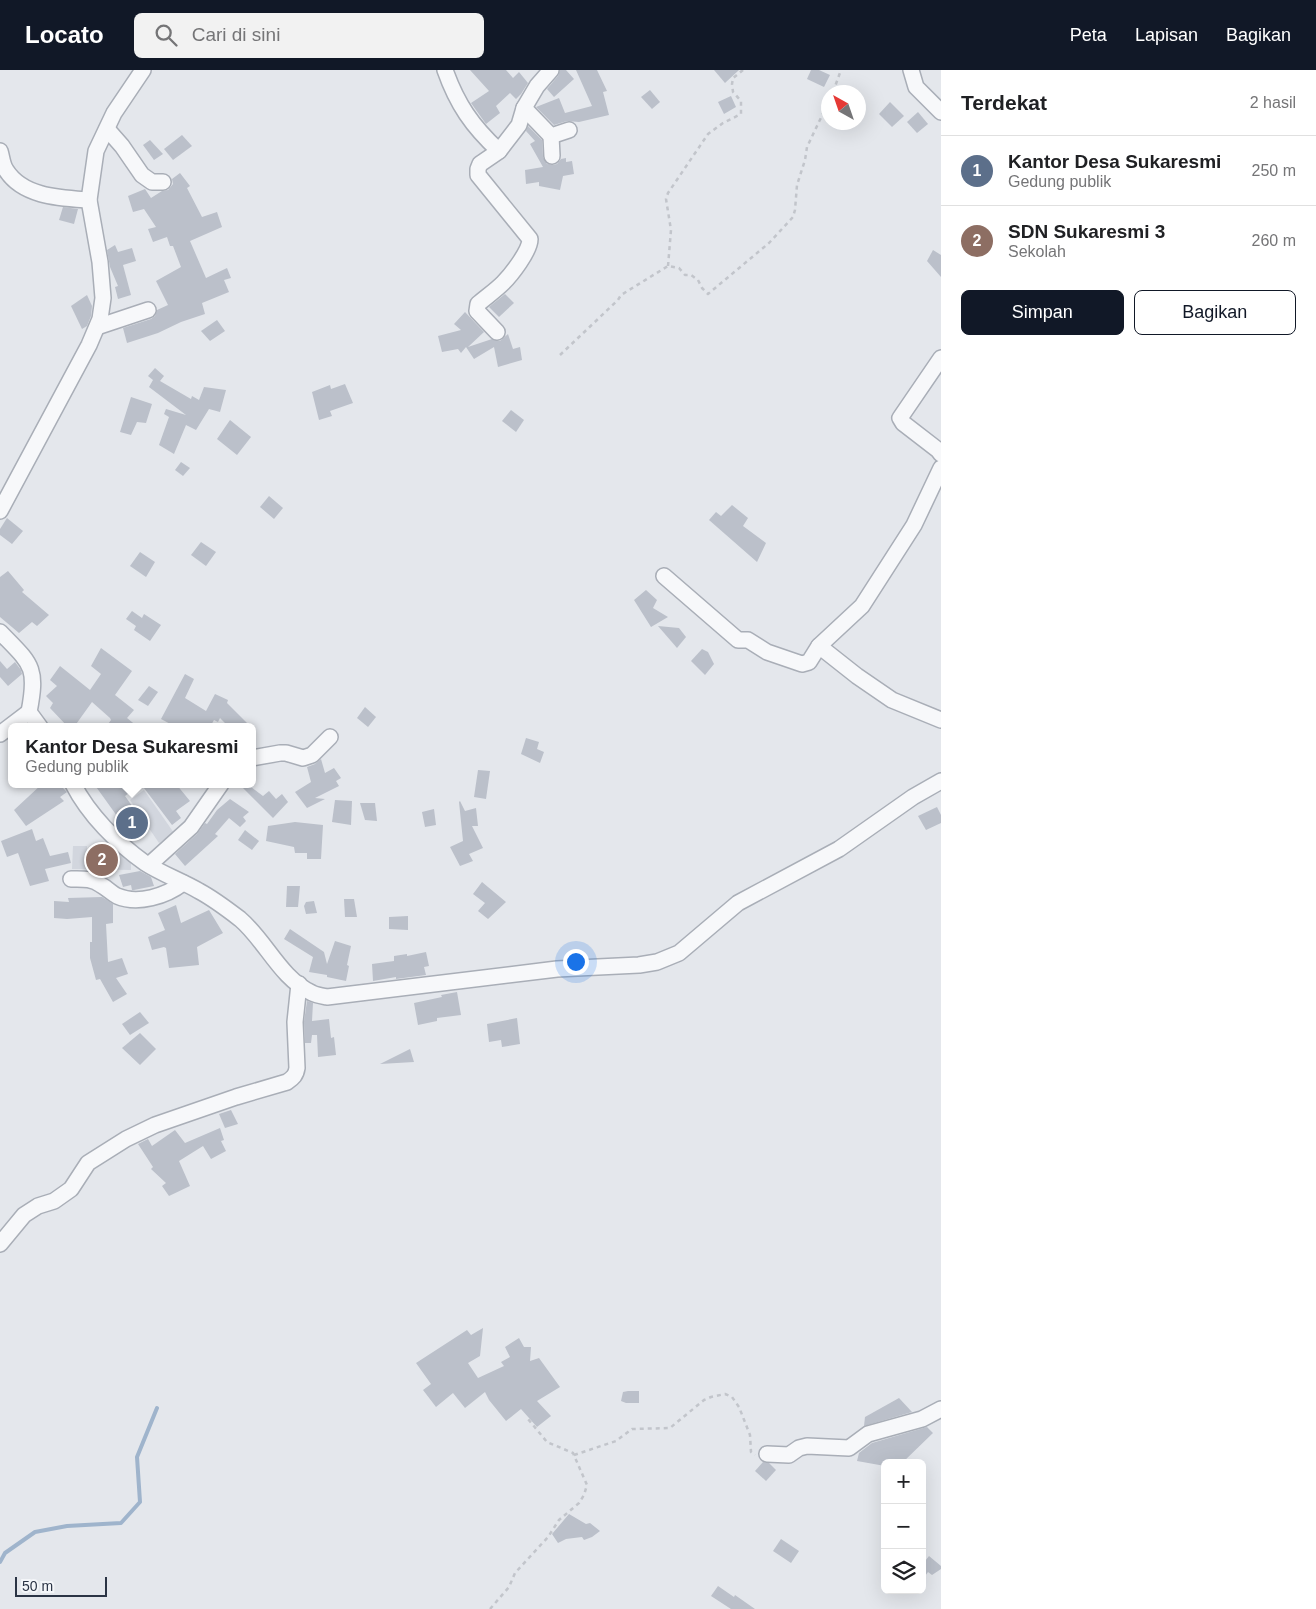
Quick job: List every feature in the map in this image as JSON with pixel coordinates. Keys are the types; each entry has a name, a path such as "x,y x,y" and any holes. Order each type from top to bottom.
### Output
{"street":[{"path":"0,510 85,352 100,319 103,298 100,262 89,200 96,151 114,113 143,70"},
{"path":"445,70 453,91 473,125 499,151"},
{"path":"497,332 477,311 478,304 502,284 518,264 530,244 528,236 478,175 478,169 480,164 499,151 519,125 524,108 536,86 551,70"},
{"path":"911,70 916,87 941,112"},
{"path":"524,108 551,136 552,156"},
{"path":"107,129 122,146 142,175 152,182 163,182"},
{"path":"551,136 569,130"},
{"path":"0,151 4,168 16,182 31,191 89,200"},
{"path":"97,327 148,310"},
{"path":"941,358 900,418 903,423 933,445 941,454"},
{"path":"664,576 738,640 748,640 767,652 802,664 809,662 819,646 862,606 910,532 941,468"},
{"path":"0,632 30,666 34,687 30,712 37,723"},
{"path":"819,646 857,676 892,700 941,720"},
{"path":"15,723 30,712"},
{"path":"256,757 280,753 302,758 312,754 330,737"},
{"path":"75,788 103,826 117,839 149,865 220,903 244,923 298,984 312,993 327,997 557,969 639,965 656,962 679,953 738,903 839,849 913,797 941,781"},
{"path":"149,865 191,827 217,788"},
{"path":"71,879 90,879 117,896 133,900 163,894 184,883"},
{"path":"0,1244 24,1215 71,1189 88,1163 126,1139 155,1125 236,1097 287,1082 293,1078 297,1068 295,1022 298,984"},
{"path":"767,1454 789,1455 804,1446 849,1448 868,1434 925,1418 941,1409"}],"path":[{"path":"668,266 672,230 666,199 668,193 708,134 723,123 741,114 741,101 733,92 732,84 733,78 743,70"},
{"path":"836,85 841,70"},
{"path":"560,355 621,295 668,266 679,268 685,275 691,275 698,280 708,294 769,243 793,217 807,147 821,118"},
{"path":"574,1455 616,1441 632,1429 670,1428 704,1400 711,1396 725,1394 732,1397 739,1407 750,1434 751,1452 755,1455 767,1454"},
{"path":"490,1609 509,1587 515,1573 548,1537 559,1520 579,1503 584,1495 587,1483 574,1455 570,1451 547,1442 528,1419"}],"shaded area":[{"path":"144,790 174,833 159,843 130,800"},
{"path":"73,846 87,846 87,850 131,852 131,870 72,869"}],"building":[{"path":"470,70 506,70 513,78 519,72 528,83 516,99 510,93 496,106 500,113 486,124 471,103 489,91"},
{"path":"560,70 566,70 574,79 554,97 547,89 558,76"},
{"path":"576,70 597,70 607,91 603,92 609,115 579,122 567,121 554,125 536,107 559,98 565,113 592,106"},
{"path":"714,70 739,70 725,83"},
{"path":"811,70 819,70 830,75 825,85 821,86 807,79"},
{"path":"650,90 660,102 652,109 641,97"},
{"path":"731,96 736,107 724,114 718,102"},
{"path":"890,102 904,116 892,127 879,114"},
{"path":"918,112 928,124 917,133 907,122"},
{"path":"528,126 542,140 543,157 547,164 557,164 561,159 566,158 566,162 572,161 574,174 563,176 560,190 539,186 539,182 526,184 525,170 543,167 530,144 535,141 526,131"},
{"path":"182,135 192,146 173,160 164,149"},
{"path":"150,140 163,154 154,160 143,145"},
{"path":"180,173 190,186 187,188 202,217 217,212 222,227 190,241 206,278 227,268 231,278 224,280 229,292 202,303 205,314 127,343 123,328 151,319 155,316 157,310 168,305 156,281 181,267 173,246 170,246 167,237 153,242 148,229 156,227 144,209 133,212 128,196 145,189 151,198 162,191 168,190 173,184 172,179"},
{"path":"63,207 78,209 74,224 59,220"},
{"path":"115,245 118,252 132,248 136,261 123,265 131,295 118,299 115,287 118,286 110,267 107,250"},
{"path":"933,250 941,255 941,277 927,261"},
{"path":"505,294 514,303 499,317 489,307"},
{"path":"87,295 92,306 91,316 87,326 82,329 71,306"},
{"path":"465,312 484,332 468,347 492,339 500,341 508,334 513,349 520,347 522,360 498,367 494,347 474,359 466,347 461,353 458,349 442,352 438,336 461,330 454,324"},
{"path":"217,320 225,331 210,341 201,331"},
{"path":"155,368 164,376 160,381 191,399 192,396 199,400 204,387 226,390 220,412 209,409 196,430 186,425 174,454 159,445 169,417 164,414 166,409 186,415 149,387 153,380 148,376"},
{"path":"345,384 353,403 330,411 332,416 319,420 312,392 330,385 331,389"},
{"path":"131,397 152,404 146,423 137,422 131,435 120,432"},
{"path":"511,410 524,420 516,432 502,421"},
{"path":"230,420 251,437 237,455 217,439"},
{"path":"181,462 190,468 183,476 175,470"},
{"path":"269,496 283,508 274,519 260,507"},
{"path":"732,505 748,518 743,526 766,543 757,562 709,520 716,512 721,516"},
{"path":"7,518 23,531 12,544 0,535 0,529"},
{"path":"201,542 216,552 206,566 191,555"},
{"path":"140,552 155,562 146,577 130,566"},
{"path":"8,571 24,590 22,592 49,615 37,626 32,622 19,633 0,617 0,577"},
{"path":"646,590 657,600 653,608 668,617 651,627 634,600"},
{"path":"132,611 142,618 144,614 161,625 150,641 134,630 136,626 126,619"},
{"path":"658,626 679,628 686,637 677,648"},
{"path":"101,648 132,671 115,695 134,710 127,718 133,723 109,723 110,718 92,702 77,723 64,723 50,708 53,703 46,696 57,686 50,680 60,666 90,690 101,674 91,666"},
{"path":"702,649 708,652 714,664 705,675 691,661"},
{"path":"0,661 7,669 15,662 21,670 22,674 8,686 0,677"},
{"path":"185,674 194,679 185,698 206,711 215,694 228,700 227,703 247,723 225,723 220,718 218,722 214,720 212,723 168,723 161,719"},
{"path":"149,686 158,692 148,706 138,700"},
{"path":"365,707 376,717 368,727 357,718"},
{"path":"526,738 539,742 537,749 544,752 540,763 521,754"},
{"path":"321,759 325,773 334,768 341,778 336,781 339,786 315,798 325,799 307,808 295,792 311,782 307,767"},
{"path":"478,770 490,771 486,799 474,797"},
{"path":"38,788 63,788 67,792 60,797 64,801 26,826 14,810"},
{"path":"97,788 136,788 125,796 149,830 135,841"},
{"path":"144,788 179,788 190,801 176,811 181,818 172,825"},
{"path":"243,788 252,788 263,796 269,791 276,799 282,794 288,802 273,818"},
{"path":"230,799 249,812 243,817 246,821 240,827 229,818 215,834 218,836 185,866 175,854"},
{"path":"335,800 352,801 351,825 332,822"},
{"path":"460,801 465,811 476,808 478,826 472,826 483,848 469,854 473,861 460,866 450,847 463,841"},
{"path":"360,803 375,803 377,821 365,820"},
{"path":"937,807 941,815 941,823 926,830 918,816"},
{"path":"434,809 436,825 425,827 422,812"},
{"path":"295,822 323,825 321,859 307,859 307,853 295,853 294,847 266,841 268,826"},
{"path":"32,829 36,841 43,838 50,856 68,852 71,863 45,869 49,881 30,886 18,853 7,857 1,841"},
{"path":"245,830 259,841 252,850 238,840"},
{"path":"140,871 151,877 154,886 134,890 132,890 131,885 123,887 119,875"},
{"path":"482,882 506,902 488,919 478,911 485,903 473,894"},
{"path":"287,886 300,886 298,907 286,907"},
{"path":"102,897 113,904 113,923 106,924 108,962 122,958 128,974 116,978 127,994 113,1002 100,979 96,980 90,958 92,917 54,918 54,901 69,902 68,898"},
{"path":"344,899 354,899 357,917 345,917"},
{"path":"314,901 317,913 306,914 304,906 306,902"},
{"path":"176,905 181,923 209,910 223,933 197,947 199,965 169,968 166,948 152,950 148,937 165,930 158,913"},
{"path":"408,916 408,930 389,929 389,917"},
{"path":"290,929 324,952 327,964 335,941 351,946 346,981 309,972 313,957 284,939"},
{"path":"426,952 429,966 424,967 426,975 373,981 372,964 394,961 394,956 407,954 407,956"},
{"path":"457,992 461,1015 437,1018 437,1021 418,1025 414,1003"},
{"path":"307,1001 313,1003 312,1021 329,1019 331,1038 334,1037 336,1055 318,1057 317,1035 312,1035 311,1043 305,1043 304,1022"},
{"path":"140,1012 149,1023 130,1035 122,1024"},
{"path":"517,1018 520,1044 502,1047 501,1040 489,1042 487,1024"},
{"path":"140,1033 156,1049 140,1065 122,1048"},
{"path":"410,1049 414,1062 380,1064"},
{"path":"231,1110 238,1124 225,1128 219,1114"},
{"path":"220,1128 224,1140 221,1141 226,1151 211,1159 203,1146 179,1161 190,1186 169,1196 162,1186 166,1183 151,1169 153,1167 138,1144 148,1139 152,1146 175,1130 185,1143"},
{"path":"483,1328 480,1356 468,1363 478,1378 504,1366 501,1362 510,1357 505,1347 519,1338 524,1347 531,1347 530,1361 539,1358 560,1387 537,1401 551,1416 537,1427 521,1409 506,1421 485,1392 465,1408 453,1393 436,1407 423,1390 431,1384 416,1363 467,1330 471,1335"},
{"path":"639,1391 639,1403 621,1401 623,1392"},
{"path":"899,1398 912,1412 864,1426 865,1417"},
{"path":"927,1427 933,1433 906,1459 881,1459 881,1465 857,1461 859,1453 872,1443"},
{"path":"763,1462 769,1463 776,1470 766,1481 755,1471"},
{"path":"569,1514 586,1524 590,1523 600,1531 584,1540 582,1537 566,1539 558,1543 552,1534"},
{"path":"781,1539 799,1551 791,1563 773,1551"},
{"path":"929,1556 941,1566 941,1569 932,1575 928,1572 926,1575 926,1560"},
{"path":"718,1586 755,1609 731,1609 711,1596"}],"waterway":[{"path":"0,1562 5,1553 35,1532 67,1526 121,1523 140,1502 137,1457 157,1408"}],"place":[{"name":"Kantor Desa Sukaresmi","path":"132,823"},
{"name":"SDN Sukaresmi 3","path":"102,860"}]}
